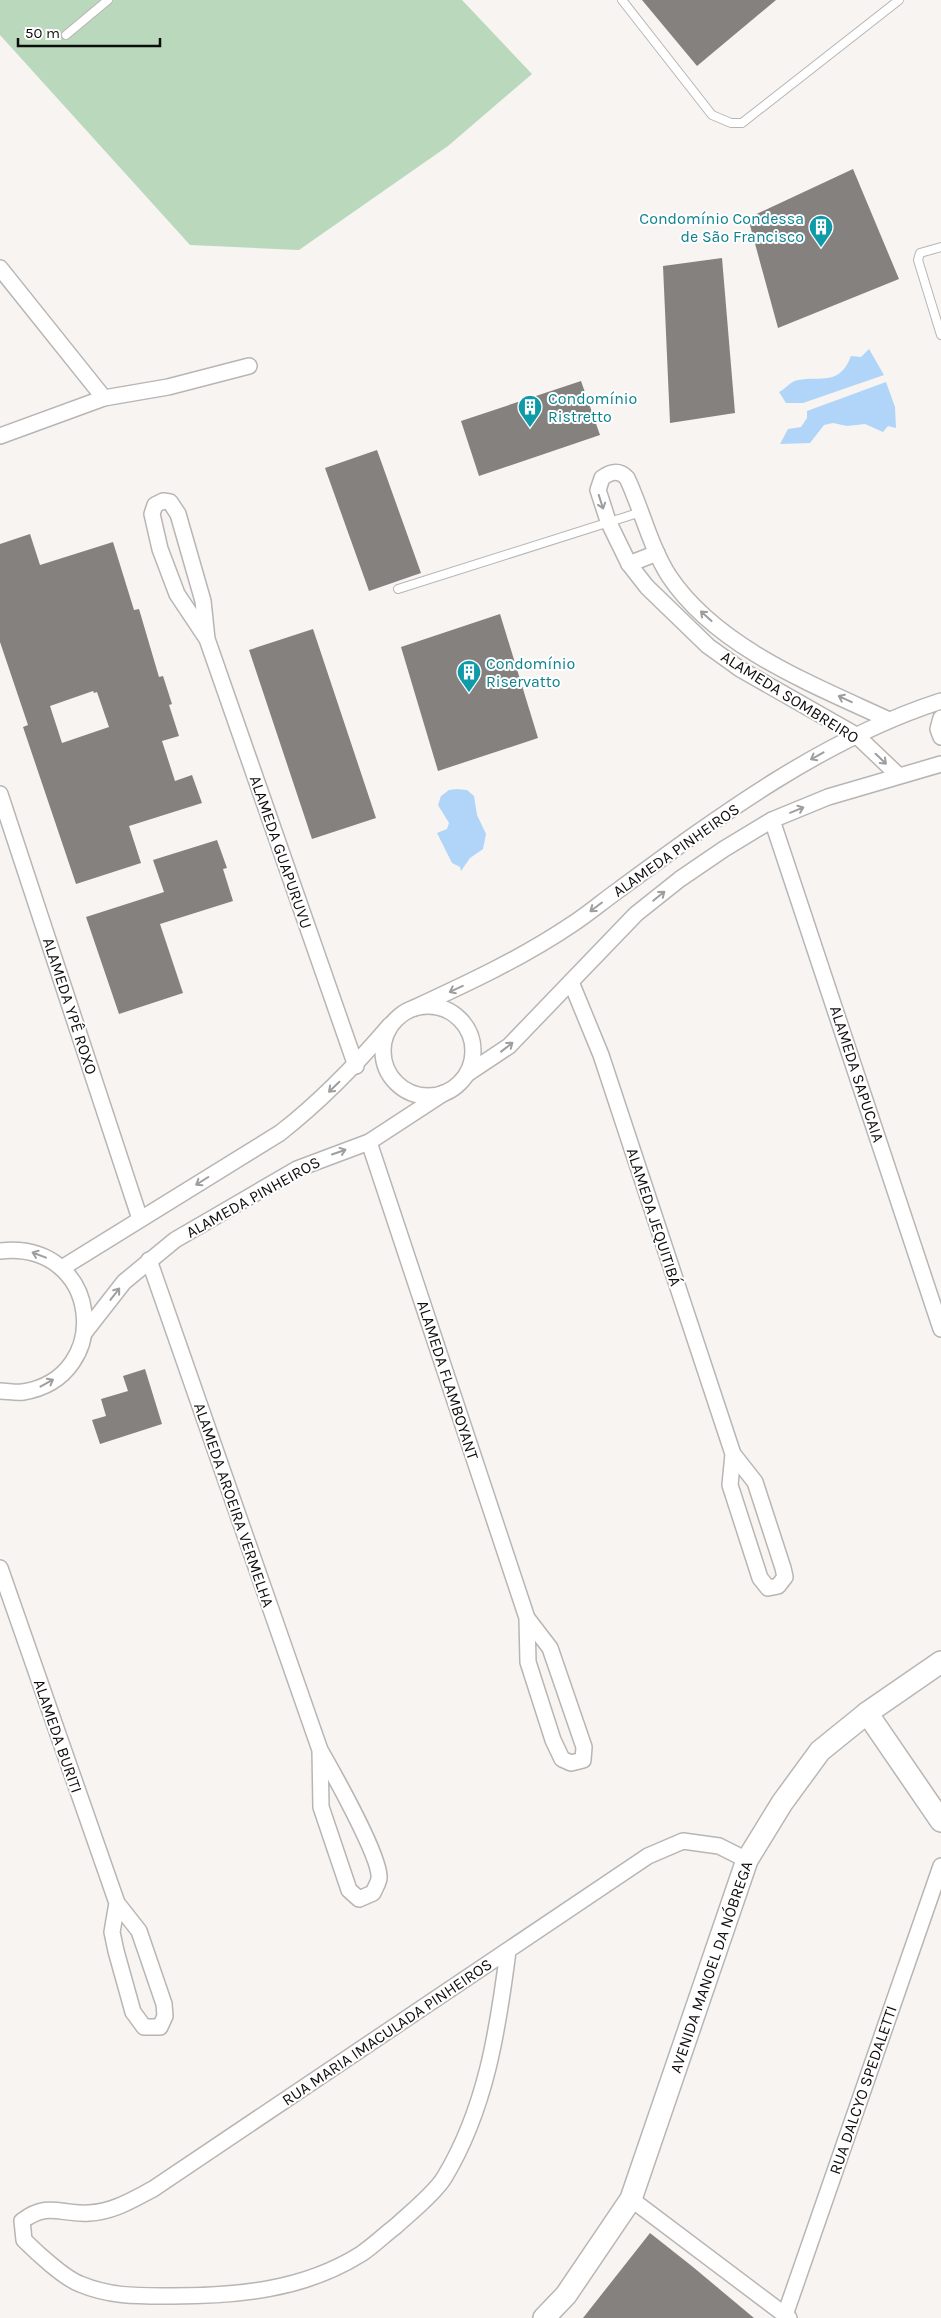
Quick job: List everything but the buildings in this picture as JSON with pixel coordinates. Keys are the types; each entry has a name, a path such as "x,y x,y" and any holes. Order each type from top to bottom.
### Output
{"main road":[{"name":"AVENIDA MANOEL DA NÓBREGA","path":"544,2318 566,2295 631,2199 747,1860 782,1803 820,1751 867,1714 941,1662"},
{"path":"867,1714 941,1822"}],"street":[{"path":"0,268 104,398"},
{"path":"0,436 104,398 168,387 249,366"},
{"name":"ALAMEDA SOMBREIRO","path":"889,720 776,665 721,629 682,592 669,576 657,553 627,478 622,473 609,473 602,478 598,490 608,521 629,564 647,587 708,646 740,669 856,735 898,775"},
{"name":"ALAMEDA GUAPURUVU","path":"206,639 203,601 178,514 174,506 163,501 156,505 152,514 160,549 177,594 206,639 356,1066"},
{"path":"629,564 657,553"},
{"name":"ALAMEDA PINHEIROS","path":"414,1008 487,974 536,948 572,925 670,853 802,765 856,735 889,720 941,701"},
{"path":"941,718 938,729 941,737"},
{"name":"ALAMEDA PINHEIROS","path":"467,1074 509,1046 636,914 680,879 772,820 828,798 898,775 941,764"},
{"name":"ALAMEDA YPÊ ROXO","path":"0,794 140,1219"},
{"name":"ALAMEDA SAPUCAIA","path":"772,820 941,1329"},
{"name":"ALAMEDA JEQUITIBÁ","path":"571,982 601,1055 733,1454 754,1482 783,1568 785,1577 778,1586 768,1588 760,1578 730,1485 733,1454"},
{"path":"62,1268 280,1133 356,1066 390,1025 401,1014 414,1008 430,1005 445,1009 459,1017 468,1030 473,1044 473,1060 467,1074 457,1086 444,1093 430,1096 416,1094 403,1089 392,1079 385,1066 382,1052 384,1038 390,1025"},
{"name":"ALAMEDA PINHEIROS","path":"85,1332 124,1282 149,1260 197,1226 297,1169 369,1142 444,1093"},
{"name":"ALAMEDA FLAMBOYANT","path":"369,1142 527,1618 528,1662 553,1740 562,1759 571,1763 583,1760 584,1747 550,1648 527,1618"},
{"path":"0,1251 18,1249 42,1255 62,1268 77,1286 84,1309 85,1332 77,1354 57,1377 44,1385 22,1392 0,1391"},
{"name":"ALAMEDA AROEIRA VERMELHA","path":"149,1260 320,1750 339,1782 375,1862 379,1878 374,1893 359,1899 349,1890 321,1807 320,1750"},
{"name":"ALAMEDA BURITI","path":"0,1568 117,1903 138,1931 142,1940 164,2004 165,2016 160,2028 144,2027 133,2012 112,1932 117,1903"},
{"name":"RUA MARIA IMACULADA PINHEIROS","path":"508,1951 499,2022 483,2086 468,2132 443,2179 406,2217 361,2254 316,2277 261,2291 198,2296 120,2296 78,2284 24,2240 22,2221 34,2212 50,2210 88,2214 115,2210 154,2188 648,1856 683,1841 719,1846 747,1860"},
{"name":"RUA DALCYO SPEDALETTI","path":"787,2316 941,1866"},
{"path":"631,2199 787,2316"}],"lane":[{"path":"66,35 108,0"},
{"path":"622,0 712,115 731,123 742,123 899,0"},
{"path":"941,247 920,253 918,260 941,336"},
{"path":"398,589 641,512"}],"green space":[{"path":"0,0 462,0 532,74 448,146 299,250 190,245 0,35"}],"water":[{"path":"869,349 884,375 803,403 786,403 779,392 795,381 835,376 847,365 851,356 861,357"},
{"path":"886,382 895,407 896,428 888,426 883,432 865,424 847,426 833,423 824,425 810,443 780,444 788,429 801,427 807,418 807,411"},
{"path":"449,790 467,790 474,796 477,815 486,834 483,849 470,858 461,871 460,867 452,863 437,833 447,829 449,823 438,805 441,796"}],"place":[{"name":"Condomínio Condessa de São Francisco","path":"821,248"},
{"name":"Condomínio Ristretto","path":"530,428"},
{"name":"Condomínio Riservatto","path":"469,693"}]}
